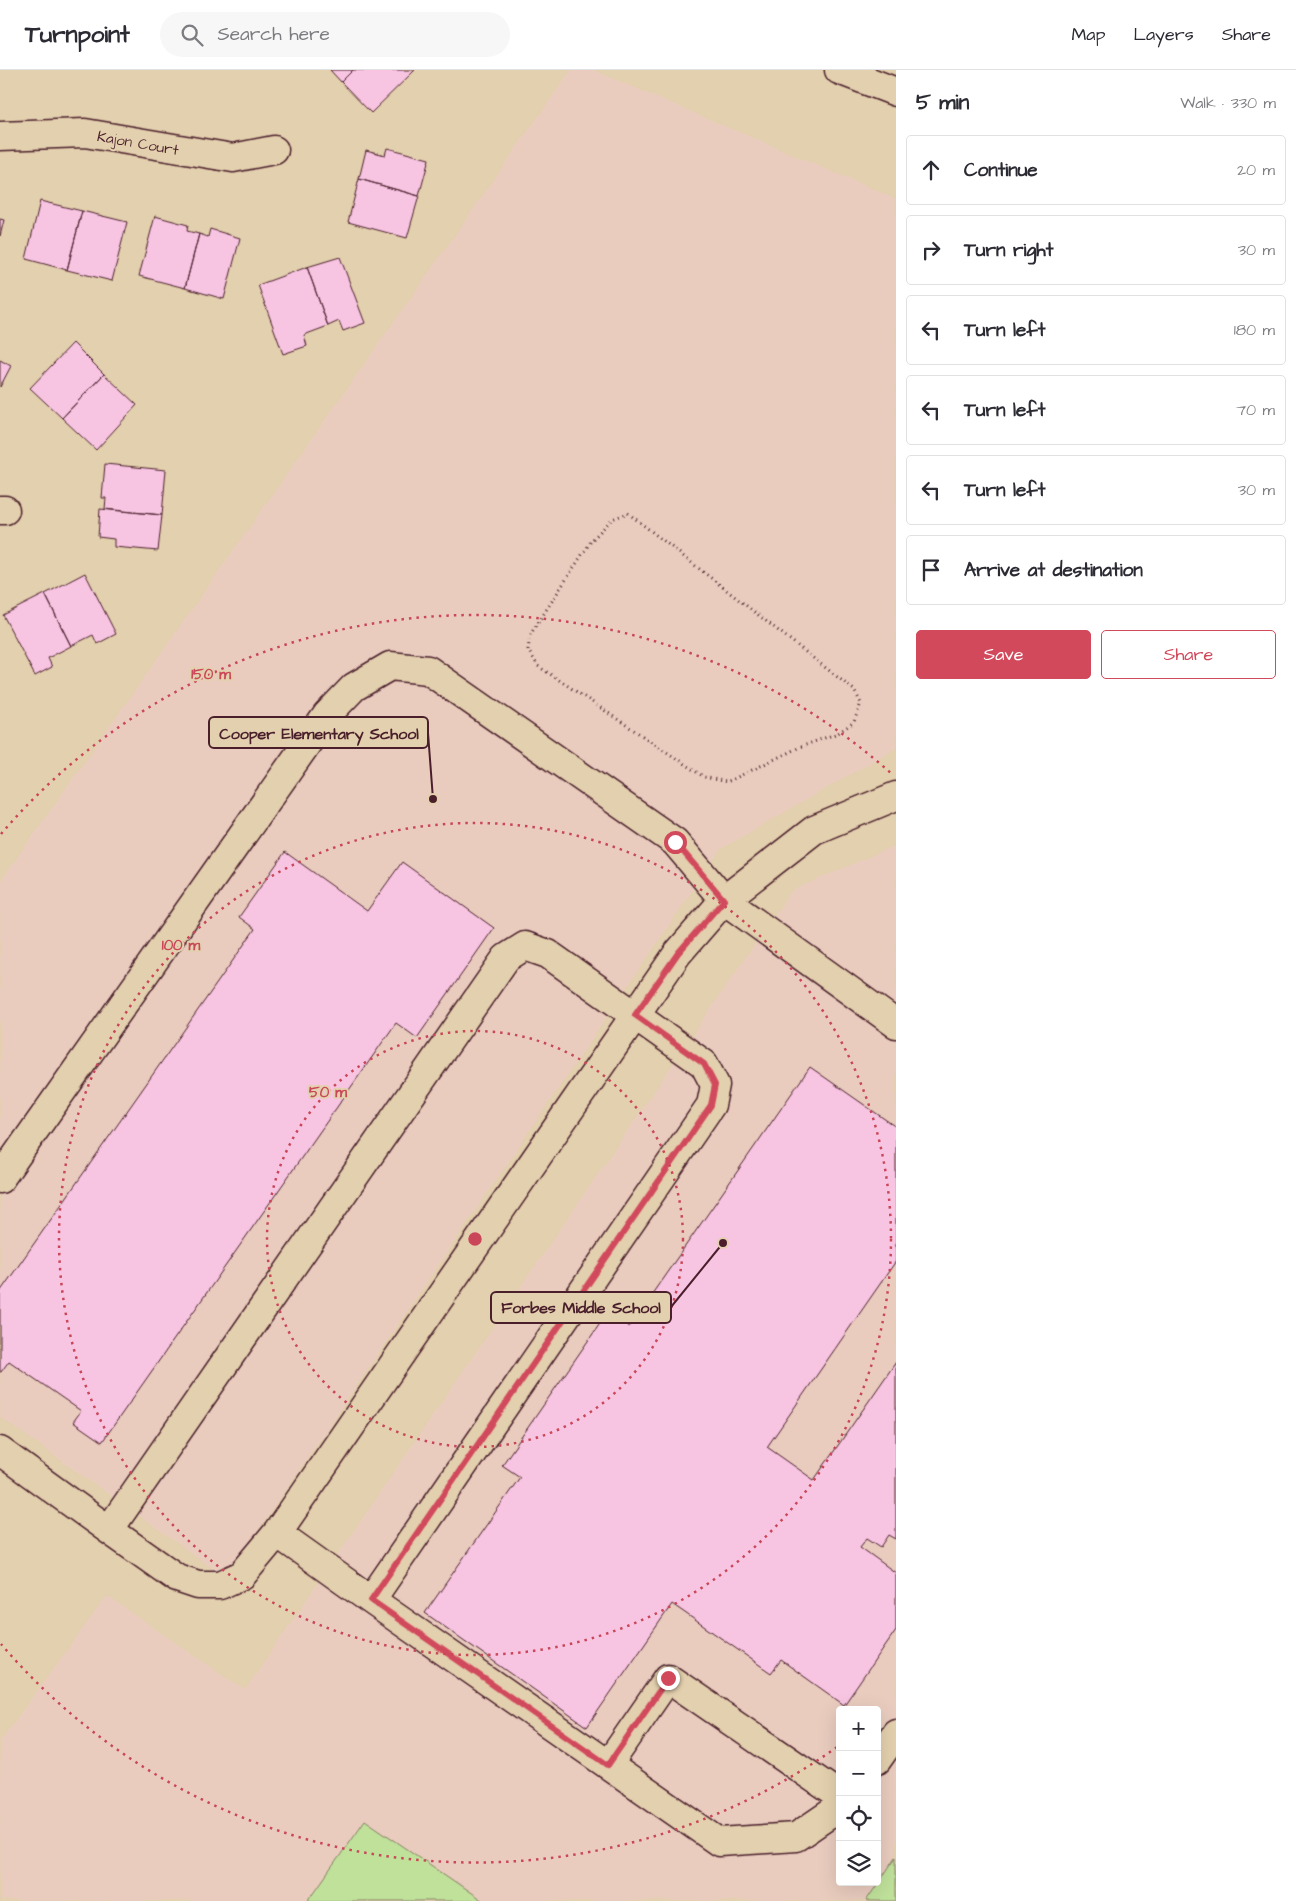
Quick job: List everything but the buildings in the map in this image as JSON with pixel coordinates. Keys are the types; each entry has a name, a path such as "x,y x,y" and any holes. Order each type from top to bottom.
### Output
{"street":[{"path":"839,70 896,92"},
{"name":"Kajon Court","path":"0,136 85,133 233,158 274,150"},
{"path":"0,1179 327,715 354,687 390,666 428,670 667,836 675,842 724,900 896,1024"},
{"path":"0,1451 177,1578 198,1585 220,1585 242,1575 277,1532 678,953 724,900 814,830 896,796"},
{"path":"109,1530 506,958 525,946 548,954 704,1064 715,1085 711,1105 371,1600"},
{"path":"277,1532 371,1600 719,1842 796,1837 836,1810"},
{"path":"608,1765 668,1678 836,1793"},
{"path":"881,1754 896,1733"}],"path":[{"path":"628,513 641,522 854,690 861,703 854,722 838,733 800,747 727,782 704,778 538,666 528,650 530,635 591,541 612,519 628,513"}],"shaded area":[{"path":"571,70 593,70 896,199 896,748 721,849 226,1578 0,1417 0,882"},
{"path":"896,845 896,1901 0,1901 0,1741 107,1596 245,1690 791,891"}],"green space":[{"path":"365,1820 483,1901 308,1901"},
{"path":"896,1857 896,1901 866,1901 876,1886 881,1886 881,1879"}],"place":[{"name":"Cooper Elementary School","path":"433,799"},
{"name":"Forbes Middle School","path":"723,1243"}],"route":[{"path":"668,1678 608,1765 371,1600 711,1105 715,1085 704,1064 635,1015 678,953 724,900 675,842"}]}
